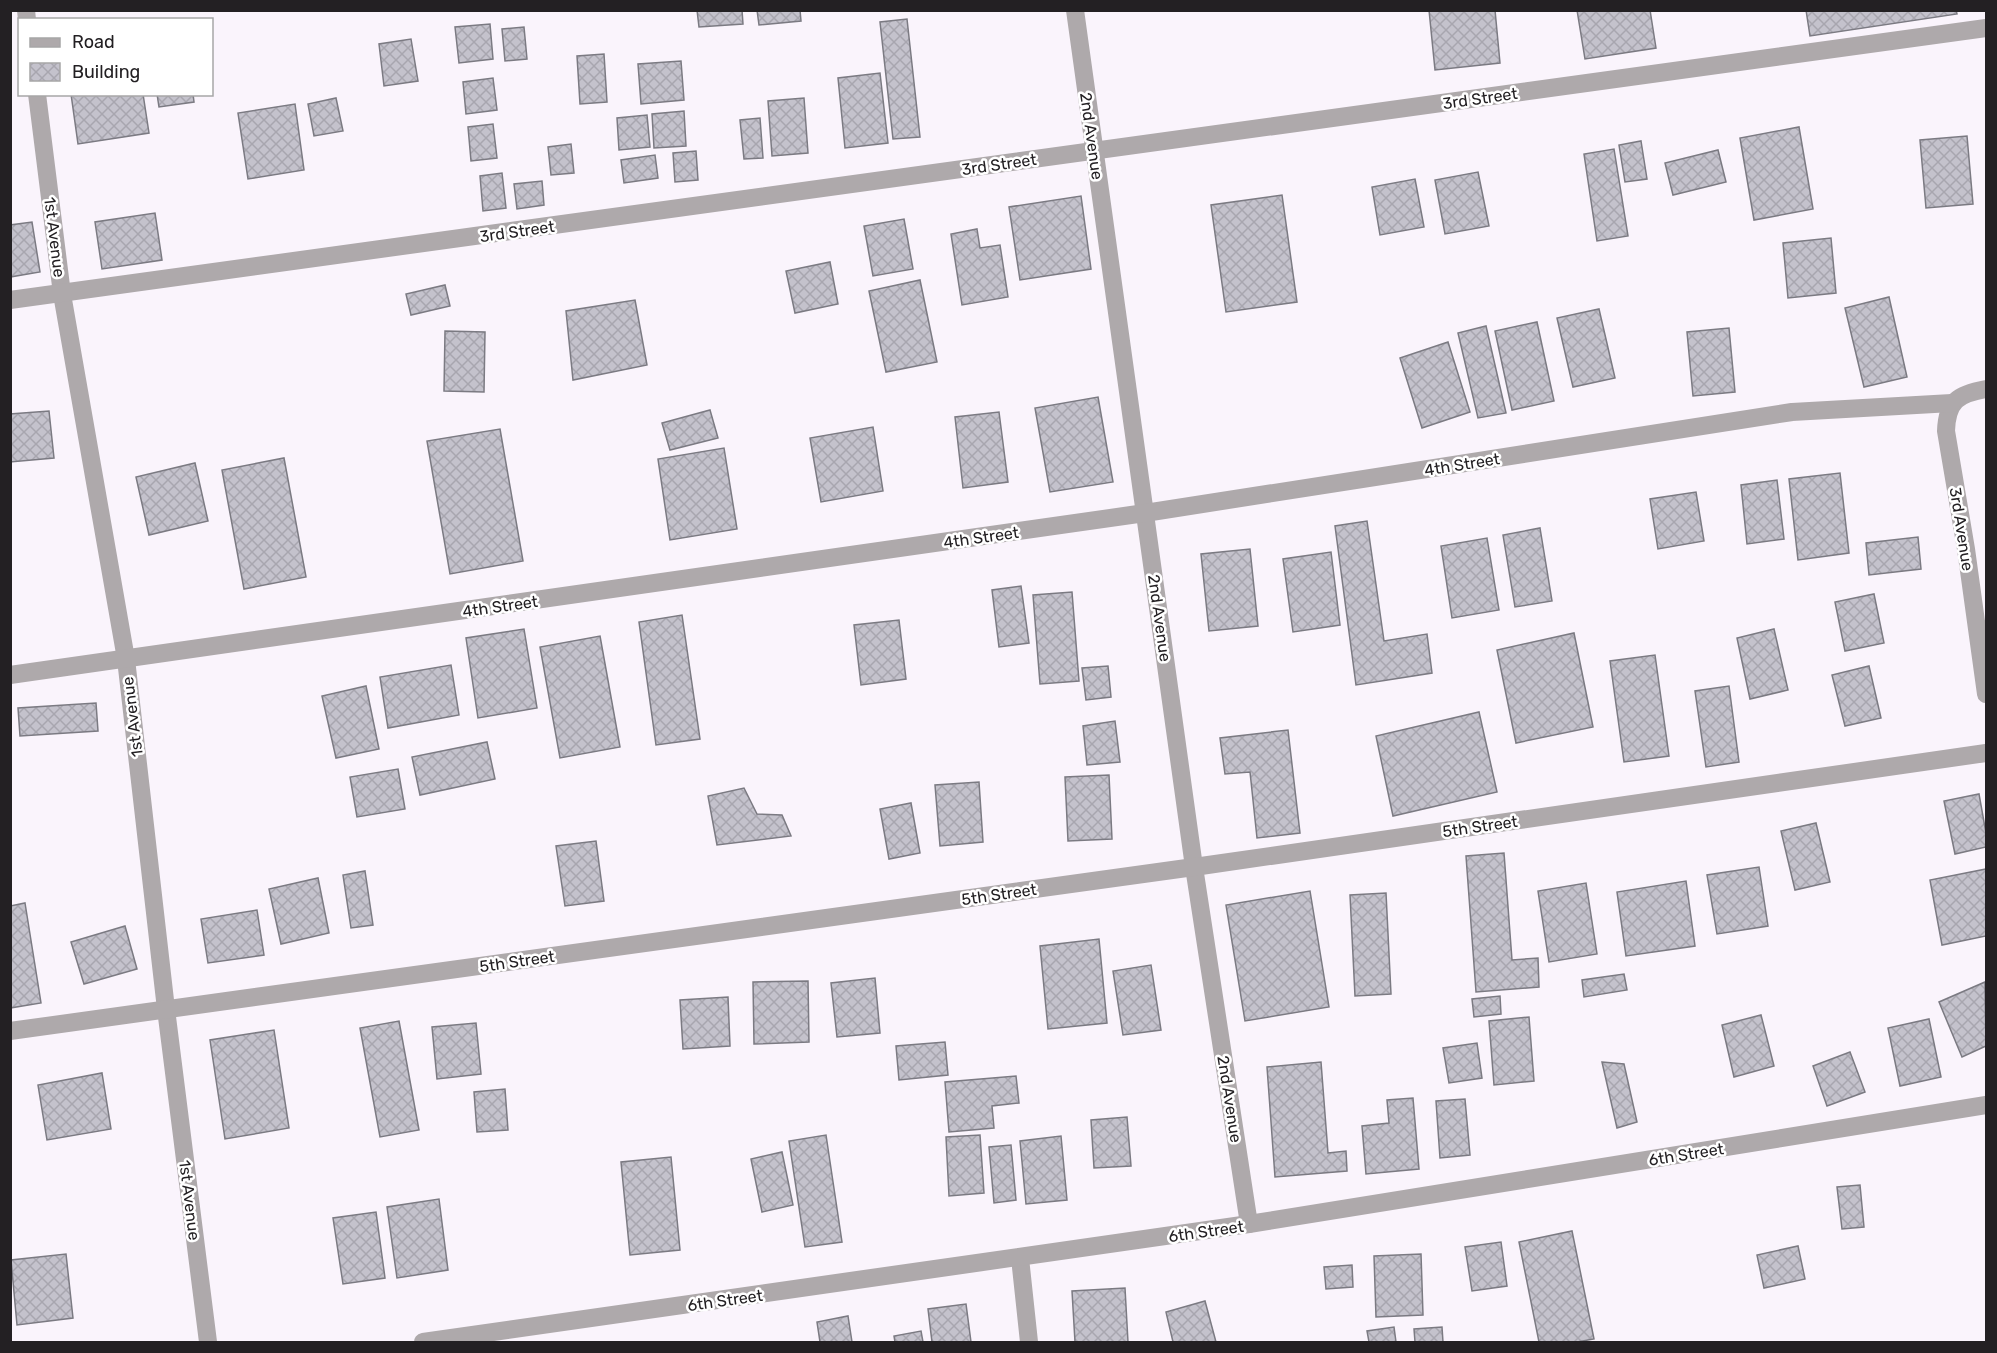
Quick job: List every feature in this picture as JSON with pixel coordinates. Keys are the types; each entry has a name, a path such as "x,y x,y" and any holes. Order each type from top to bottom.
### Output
{"street":[{"name":"2nd Avenue","path":"1075,10 1194,867 1249,1224"},
{"name":"3rd Street","path":"10,300 1986,28"},
{"name":"1st Avenue","path":"37,96 62,294 126,659 166,1010 208,1342"},
{"path":"1952,402 1971,392 1986,389"},
{"name":"4th Street","path":"10,675 1145,513 1792,412 1952,402"},
{"name":"3rd Avenue","path":"1952,402 1947,415 1946,431 1966,549 1986,694"},
{"name":"5th Street","path":"10,1031 1194,867 1986,753"},
{"name":"6th Street","path":"423,1342 1249,1224 1986,1105"},
{"path":"1020,1258 1029,1342"}],"building":[{"path":"697,10 742,10 743,24 699,27"},
{"path":"757,10 800,10 801,21 759,25"},
{"path":"1429,10 1495,10 1500,63 1435,70"},
{"path":"1577,10 1650,10 1656,48 1585,59"},
{"path":"1806,10 1956,10 1957,14 1810,36"},
{"path":"907,19 920,137 893,139 880,22"},
{"path":"490,24 493,59 459,63 455,27"},
{"path":"524,27 527,59 505,61 502,29"},
{"path":"411,39 418,81 384,86 379,44"},
{"path":"604,54 607,102 580,104 577,56"},
{"path":"681,61 684,100 641,104 638,64"},
{"path":"880,73 888,143 845,148 838,78"},
{"path":"493,78 497,110 466,114 463,82"},
{"path":"71,96 143,96 149,133 78,144"},
{"path":"157,96 193,96 194,102 159,107"},
{"path":"336,98 343,131 314,136 308,104"},
{"path":"804,98 808,153 772,156 768,101"},
{"path":"295,104 304,170 248,179 238,113"},
{"path":"684,111 686,146 654,148 652,114"},
{"path":"647,115 650,147 619,150 617,118"},
{"path":"760,118 763,158 744,159 740,120"},
{"path":"493,124 497,158 471,161 468,127"},
{"path":"1799,127 1813,209 1754,220 1740,138"},
{"path":"1967,136 1973,204 1926,208 1920,140"},
{"path":"1641,141 1647,179 1625,182 1619,145"},
{"path":"571,144 574,173 551,175 548,147"},
{"path":"1614,149 1628,236 1597,241 1584,154"},
{"path":"1718,150 1726,182 1673,195 1665,163"},
{"path":"696,151 698,180 675,182 673,153"},
{"path":"655,155 658,178 624,183 621,160"},
{"path":"1478,172 1489,226 1445,234 1435,180"},
{"path":"502,173 506,208 483,211 480,176"},
{"path":"1415,179 1424,227 1380,235 1372,187"},
{"path":"542,181 544,205 517,209 514,184"},
{"path":"1282,195 1297,302 1226,312 1211,205"},
{"path":"1081,196 1091,269 1020,280 1009,207"},
{"path":"155,213 162,260 102,269 95,222"},
{"path":"904,219 913,269 873,276 864,226"},
{"path":"32,222 40,272 10,277 10,225"},
{"path":"977,229 980,248 1000,245 1008,297 962,305 951,234"},
{"path":"1831,238 1836,293 1788,298 1783,243"},
{"path":"830,262 838,304 795,313 786,271"},
{"path":"920,280 937,362 886,372 869,291"},
{"path":"445,285 450,306 411,315 406,294"},
{"path":"1889,297 1907,377 1864,387 1845,308"},
{"path":"635,300 647,365 573,380 566,311"},
{"path":"1599,309 1615,378 1573,387 1557,318"},
{"path":"1537,322 1554,401 1512,410 1495,331"},
{"path":"1486,326 1506,413 1478,418 1458,333"},
{"path":"1729,328 1735,392 1693,396 1687,332"},
{"path":"445,331 485,332 484,392 444,391"},
{"path":"1448,342 1470,412 1422,428 1400,358"},
{"path":"1098,397 1113,482 1050,492 1035,408"},
{"path":"710,410 718,438 670,450 662,423"},
{"path":"49,411 54,458 10,462 10,414"},
{"path":"999,412 1008,482 963,488 955,417"},
{"path":"873,427 883,491 821,502 810,438"},
{"path":"500,429 523,561 450,574 427,441"},
{"path":"724,448 737,529 670,540 658,459"},
{"path":"284,458 306,577 244,589 222,470"},
{"path":"195,463 208,521 149,535 136,477"},
{"path":"1840,473 1849,553 1798,560 1789,479"},
{"path":"1777,480 1784,539 1747,544 1741,485"},
{"path":"1696,492 1704,541 1658,549 1650,499"},
{"path":"1367,521 1384,641 1427,634 1432,673 1356,685 1335,526"},
{"path":"1540,528 1552,601 1515,607 1503,535"},
{"path":"1918,537 1921,569 1869,575 1866,543"},
{"path":"1487,538 1499,610 1452,618 1441,546"},
{"path":"1250,549 1258,626 1209,631 1201,554"},
{"path":"1331,552 1340,625 1293,632 1283,559"},
{"path":"1021,586 1029,643 999,647 992,590"},
{"path":"1072,592 1079,681 1040,684 1033,595"},
{"path":"1874,594 1884,643 1845,651 1835,602"},
{"path":"682,615 700,739 656,745 639,622"},
{"path":"899,620 906,679 861,685 854,625"},
{"path":"524,629 537,708 478,718 466,638"},
{"path":"1774,629 1788,690 1750,699 1737,638"},
{"path":"1574,633 1593,727 1516,743 1497,650"},
{"path":"600,636 620,747 560,758 540,647"},
{"path":"1655,655 1669,756 1624,762 1610,661"},
{"path":"451,665 459,715 388,728 380,677"},
{"path":"1108,666 1111,697 1086,700 1082,668"},
{"path":"1869,666 1881,718 1845,726 1832,675"},
{"path":"366,686 379,749 336,758 322,696"},
{"path":"1729,686 1739,762 1706,767 1695,691"},
{"path":"96,703 98,731 20,736 18,708"},
{"path":"1479,712 1497,792 1393,816 1376,736"},
{"path":"1115,721 1120,762 1087,765 1083,726"},
{"path":"1288,730 1300,833 1257,838 1250,772 1225,774 1220,738"},
{"path":"487,742 495,779 420,795 412,757"},
{"path":"398,769 405,809 357,817 350,777"},
{"path":"1109,775 1112,839 1068,841 1065,777"},
{"path":"979,782 983,842 940,846 935,785"},
{"path":"744,788 757,814 782,815 791,836 717,845 708,796"},
{"path":"1979,794 1986,833 1986,847 1955,854 1944,801"},
{"path":"911,803 920,853 889,859 880,809"},
{"path":"1816,823 1830,882 1795,890 1781,831"},
{"path":"596,841 604,901 565,906 556,846"},
{"path":"1504,853 1512,960 1538,958 1539,987 1476,992 1466,856"},
{"path":"1759,867 1768,926 1717,934 1707,875"},
{"path":"1986,869 1986,936 1942,945 1930,880"},
{"path":"365,871 373,925 351,928 343,875"},
{"path":"318,878 329,933 281,944 269,889"},
{"path":"1686,881 1695,946 1626,956 1617,892"},
{"path":"1586,883 1597,954 1549,962 1538,891"},
{"path":"1310,891 1329,1007 1245,1021 1226,905"},
{"path":"1386,893 1391,994 1355,996 1350,895"},
{"path":"25,903 41,1003 10,1008 10,906"},
{"path":"257,910 264,955 208,963 201,919"},
{"path":"125,926 137,969 84,984 71,942"},
{"path":"1099,939 1107,1023 1048,1029 1040,946"},
{"path":"1151,965 1161,1030 1123,1035 1113,971"},
{"path":"1624,974 1627,990 1584,997 1582,980"},
{"path":"875,978 880,1033 837,1037 831,983"},
{"path":"808,981 809,1042 754,1044 753,982"},
{"path":"1985,982 1986,1046 1962,1057 1939,1002"},
{"path":"1500,996 1501,1014 1474,1017 1472,999"},
{"path":"728,997 730,1046 683,1049 680,1000"},
{"path":"1761,1015 1774,1066 1734,1077 1722,1025"},
{"path":"1529,1017 1534,1081 1494,1085 1489,1021"},
{"path":"1929,1019 1941,1077 1900,1086 1888,1028"},
{"path":"399,1021 419,1130 380,1137 360,1028"},
{"path":"476,1023 481,1074 437,1079 432,1027"},
{"path":"274,1030 289,1128 225,1139 210,1040"},
{"path":"945,1042 948,1075 899,1080 896,1046"},
{"path":"1477,1043 1482,1078 1449,1083 1443,1048"},
{"path":"1850,1052 1865,1092 1827,1106 1813,1066"},
{"path":"1321,1062 1328,1153 1346,1151 1347,1171 1275,1177 1267,1067"},
{"path":"1602,1062 1624,1064 1637,1122 1617,1128"},
{"path":"102,1073 111,1129 47,1140 38,1085"},
{"path":"1016,1076 1019,1103 992,1106 994,1128 949,1132 945,1082"},
{"path":"505,1089 508,1130 477,1132 474,1092"},
{"path":"1413,1098 1419,1169 1366,1174 1362,1126 1389,1123 1387,1100"},
{"path":"1465,1099 1470,1155 1440,1158 1436,1101"},
{"path":"1127,1117 1131,1166 1094,1168 1091,1120"},
{"path":"826,1135 842,1242 805,1247 789,1141"},
{"path":"980,1135 984,1193 949,1196 946,1137"},
{"path":"1061,1136 1067,1200 1026,1204 1020,1141"},
{"path":"1011,1145 1016,1200 994,1203 989,1147"},
{"path":"782,1152 793,1205 762,1212 751,1159"},
{"path":"671,1157 680,1250 630,1255 621,1162"},
{"path":"1860,1185 1864,1227 1842,1229 1837,1187"},
{"path":"439,1199 448,1270 397,1278 387,1207"},
{"path":"376,1212 385,1278 343,1284 333,1218"},
{"path":"1572,1231 1594,1339 1577,1342 1539,1342 1519,1242"},
{"path":"1501,1242 1507,1286 1472,1291 1465,1247"},
{"path":"1798,1246 1805,1279 1764,1288 1757,1255"},
{"path":"66,1254 73,1318 17,1325 11,1260"},
{"path":"1421,1254 1423,1315 1376,1317 1374,1256"},
{"path":"1352,1265 1353,1287 1326,1289 1324,1267"},
{"path":"1125,1288 1128,1342 1075,1342 1072,1291"},
{"path":"1205,1301 1216,1342 1173,1342 1166,1312"},
{"path":"966,1304 971,1342 932,1342 928,1309"},
{"path":"848,1316 852,1342 820,1342 817,1322"},
{"path":"1394,1327 1396,1342 1369,1342 1367,1331"},
{"path":"1442,1327 1443,1342 1415,1342 1414,1329"},
{"path":"921,1331 923,1342 895,1342 894,1336"}]}
